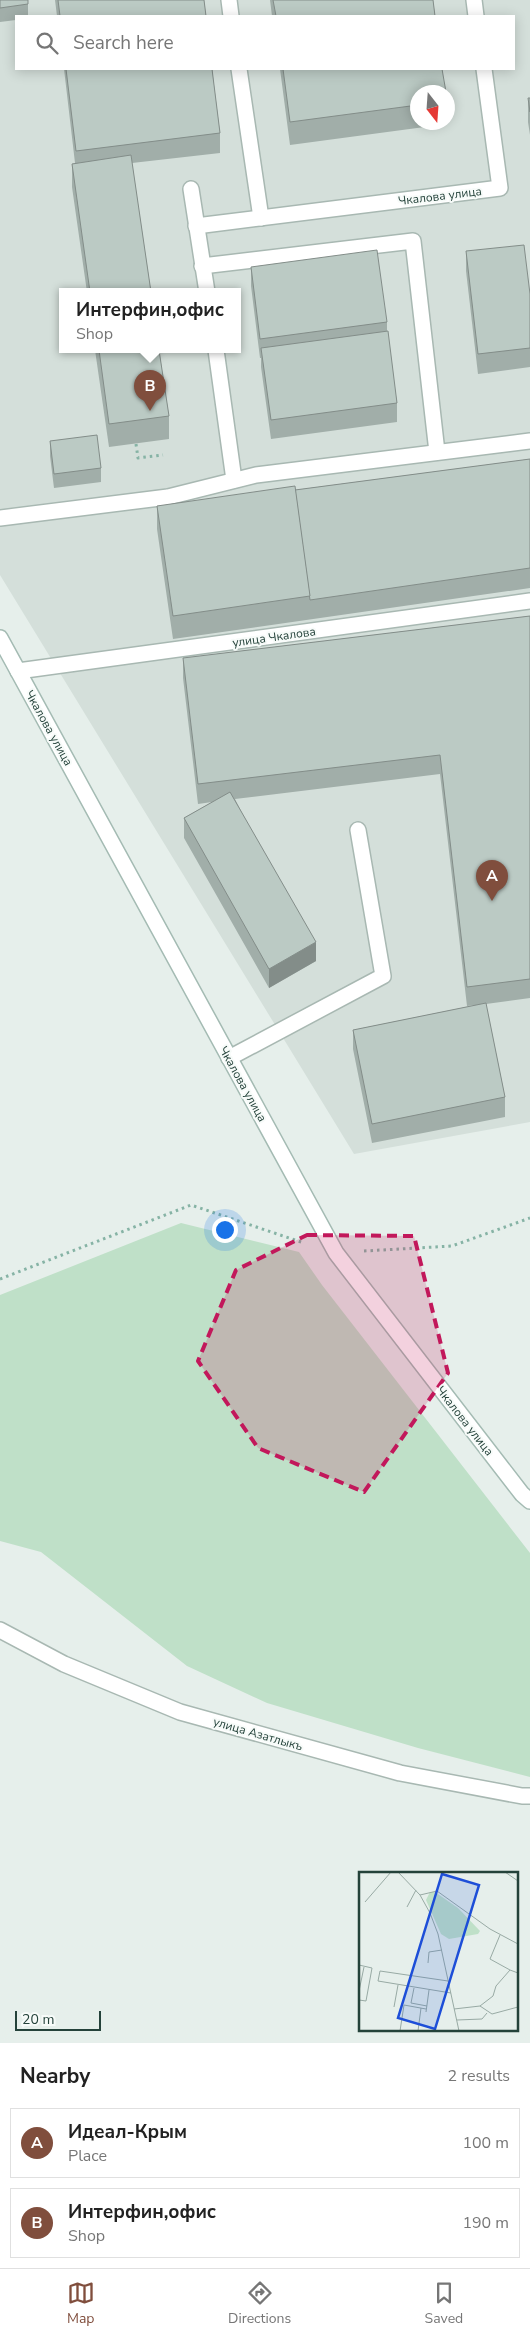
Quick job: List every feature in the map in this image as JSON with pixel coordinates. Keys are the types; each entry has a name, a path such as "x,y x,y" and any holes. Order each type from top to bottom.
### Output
{"street":[{"path":"228,0 231,15"},
{"path":"474,0 476,15"},
{"path":"239,70 261,218"},
{"name":"Чкалова улица","path":"196,226 500,188 484,70"},
{"path":"191,188 206,288"},
{"path":"202,266 412,241 437,452"},
{"path":"216,353 234,480"},
{"path":"0,518 168,497 256,475 530,441"},
{"name":"улица Чкалова","path":"18,671 530,601"},
{"name":"Чкалова улица","path":"0,638 336,1253 516,1486 530,1501"},
{"path":"229,1058 383,976 358,830"},
{"name":"улица Азатлыкъ","path":"0,1630 64,1664 180,1712 400,1773 530,1796"}],"path":[{"path":"136,444 138,458 163,455"},
{"path":"0,1279 191,1205 336,1253 452,1246 530,1218"}],"highlighted area":[{"path":"307,1235 414,1236 448,1373 364,1492 258,1448 198,1361 236,1270"}],"shaded area":[{"path":"0,0 530,0 530,1122 354,1154 0,575"}],"green space":[{"path":"181,1223 299,1252 322,1285 530,1553 530,1777 418,1748 267,1703 187,1666 41,1552 0,1541 0,1295"}],"building":[{"path":"0,0 28,0 28,4 0,8"},
{"path":"58,0 204,0 206,15 60,15"},
{"path":"273,0 433,0 435,15 276,15"},
{"path":"66,70 212,70 220,133 76,151"},
{"path":"283,70 442,70 445,85 410,85 410,106 290,122"},
{"path":"131,155 150,288 89,288 72,164"},
{"path":"524,245 530,294 530,348 478,354 466,251"},
{"path":"377,250 387,322 260,339 251,267"},
{"path":"388,331 397,403 271,420 261,348"},
{"path":"99,353 159,353 169,416 109,424"},
{"path":"97,435 101,468 54,474 50,441"},
{"path":"530,459 530,568 310,600 295,490"},
{"path":"295,486 310,596 173,616 157,506"},
{"path":"530,616 530,979 467,987 440,755 198,784 183,658"},
{"path":"230,792 316,942 269,969 184,818"},
{"path":"486,1003 505,1097 372,1124 353,1030"}],"place":[{"name":"Интерфин,офис","path":"150,411"},
{"name":"Идеал-Крым","path":"492,901"}]}
